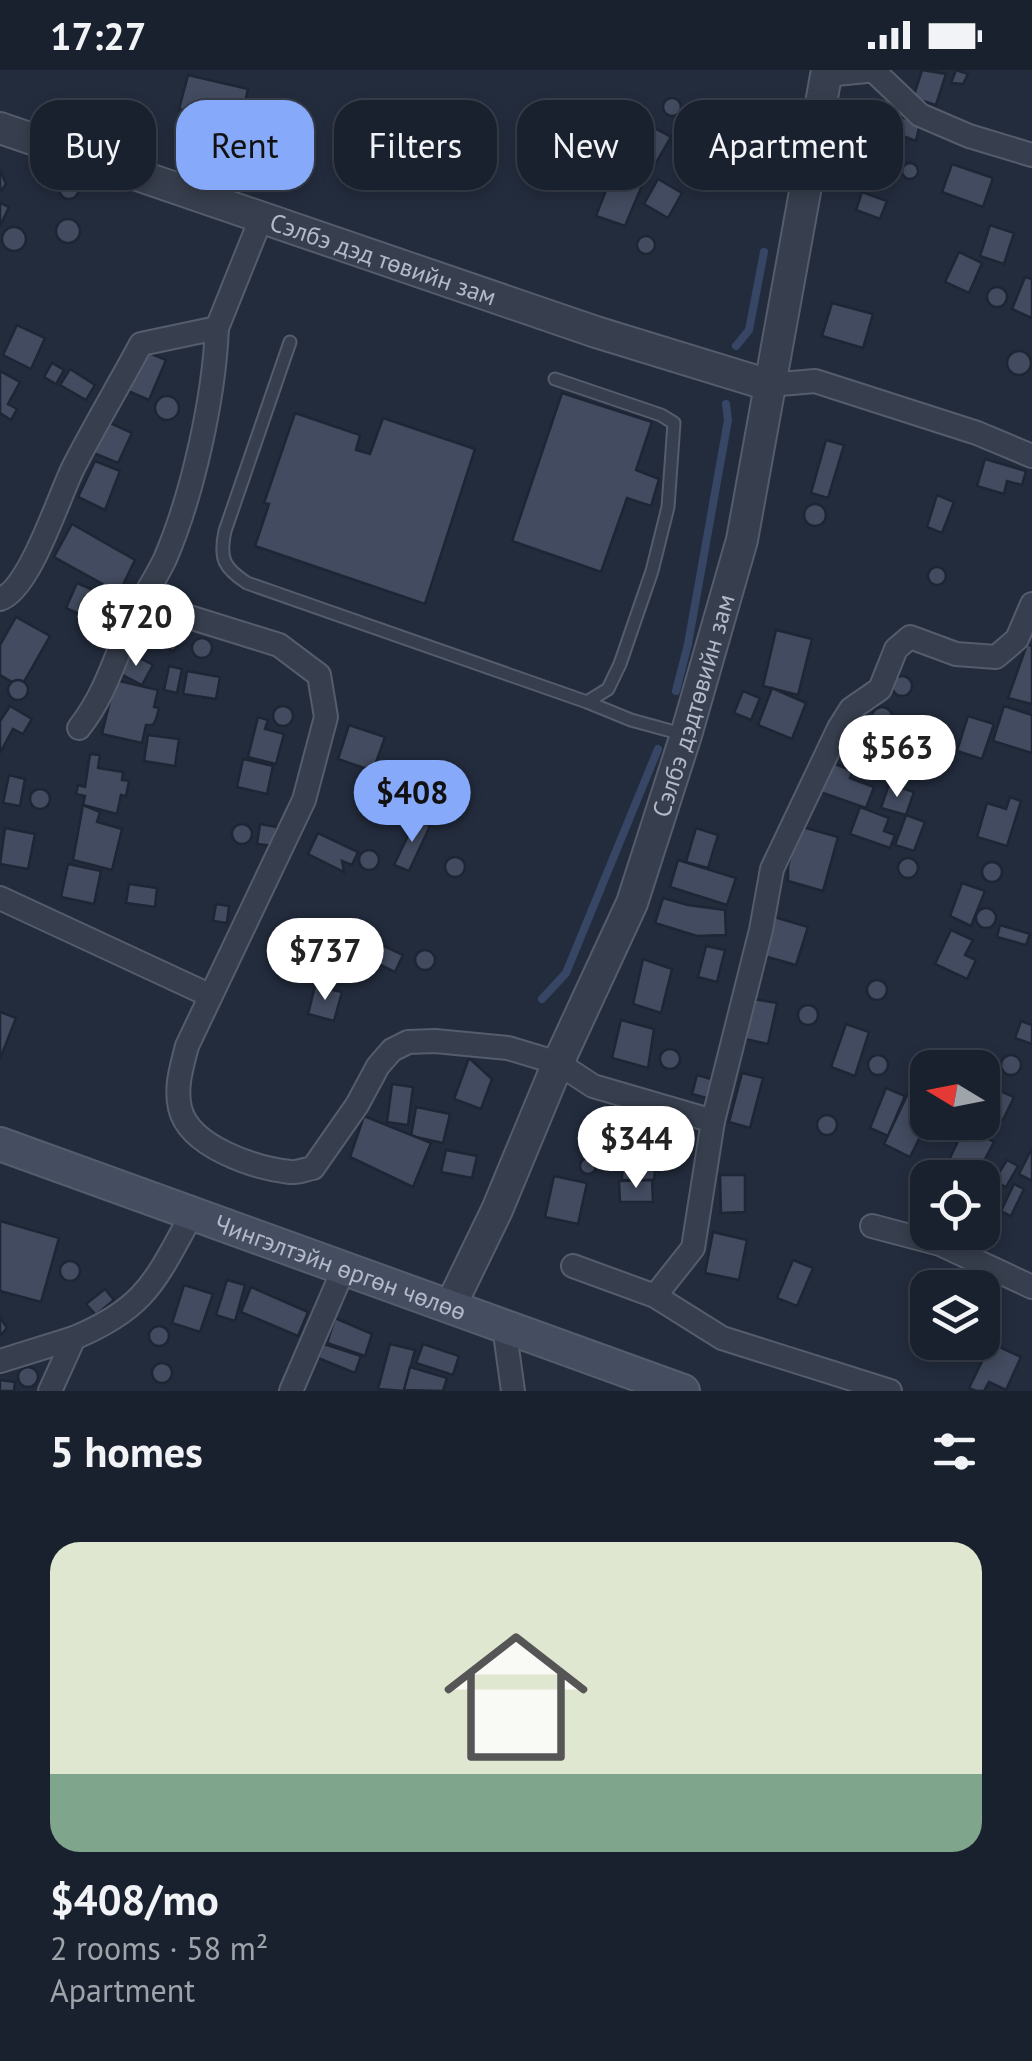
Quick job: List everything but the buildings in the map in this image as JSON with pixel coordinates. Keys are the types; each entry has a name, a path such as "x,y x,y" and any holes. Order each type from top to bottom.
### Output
{"main road":[{"name":"Чингэлтэйн өргөн чөлөө","path":"0,1144 190,1216 504,1326 664,1388"}],"street":[{"path":"826,72 875,71 920,116 1032,155"},
{"name":"Сэлбэ дэдтөвийн зам","path":"450,1307 497,1210 558,1063 632,903 686,735 742,540 826,72"},
{"name":"Сэлбэ дэд төвийн зам","path":"0,128 578,326 769,385"},
{"path":"78,728 99,702 130,624 164,560 186,492 212,386 217,328 262,216"},
{"path":"0,599 10,596 28,567 72,469 141,344 217,328"},
{"path":"769,385 815,381 977,433 1032,456"},
{"path":"144,598 189,617 278,645 319,674 326,718 304,800 187,1046 179,1080 180,1108 188,1128 212,1148 256,1165 292,1172 313,1168 392,1050 408,1042 434,1040 508,1048 558,1063 594,1086 713,1121"},
{"path":"655,1296 693,1248 713,1121 761,930 772,868 839,728 852,710 880,689 896,649 910,638 956,654 996,658 1018,638 1032,604"},
{"path":"0,898 209,996"},
{"path":"0,1361 108,1324 151,1289 190,1216"},
{"path":"872,1226 940,1244 1032,1286"},
{"path":"574,1266 655,1296 722,1338 890,1391"},
{"path":"291,1391 344,1268"},
{"path":"504,1326 513,1391"},
{"path":"50,1391 74,1338"}],"lane":[{"path":"290,342 225,531 220,553 227,570 248,584 632,720 686,735"},
{"path":"555,380 674,423 668,507 652,571 608,689 587,702"}],"waterway":[{"path":"736,346 749,330 764,252"},
{"path":"676,691 728,420 726,404"},
{"path":"542,999 566,973 658,749"}]}
